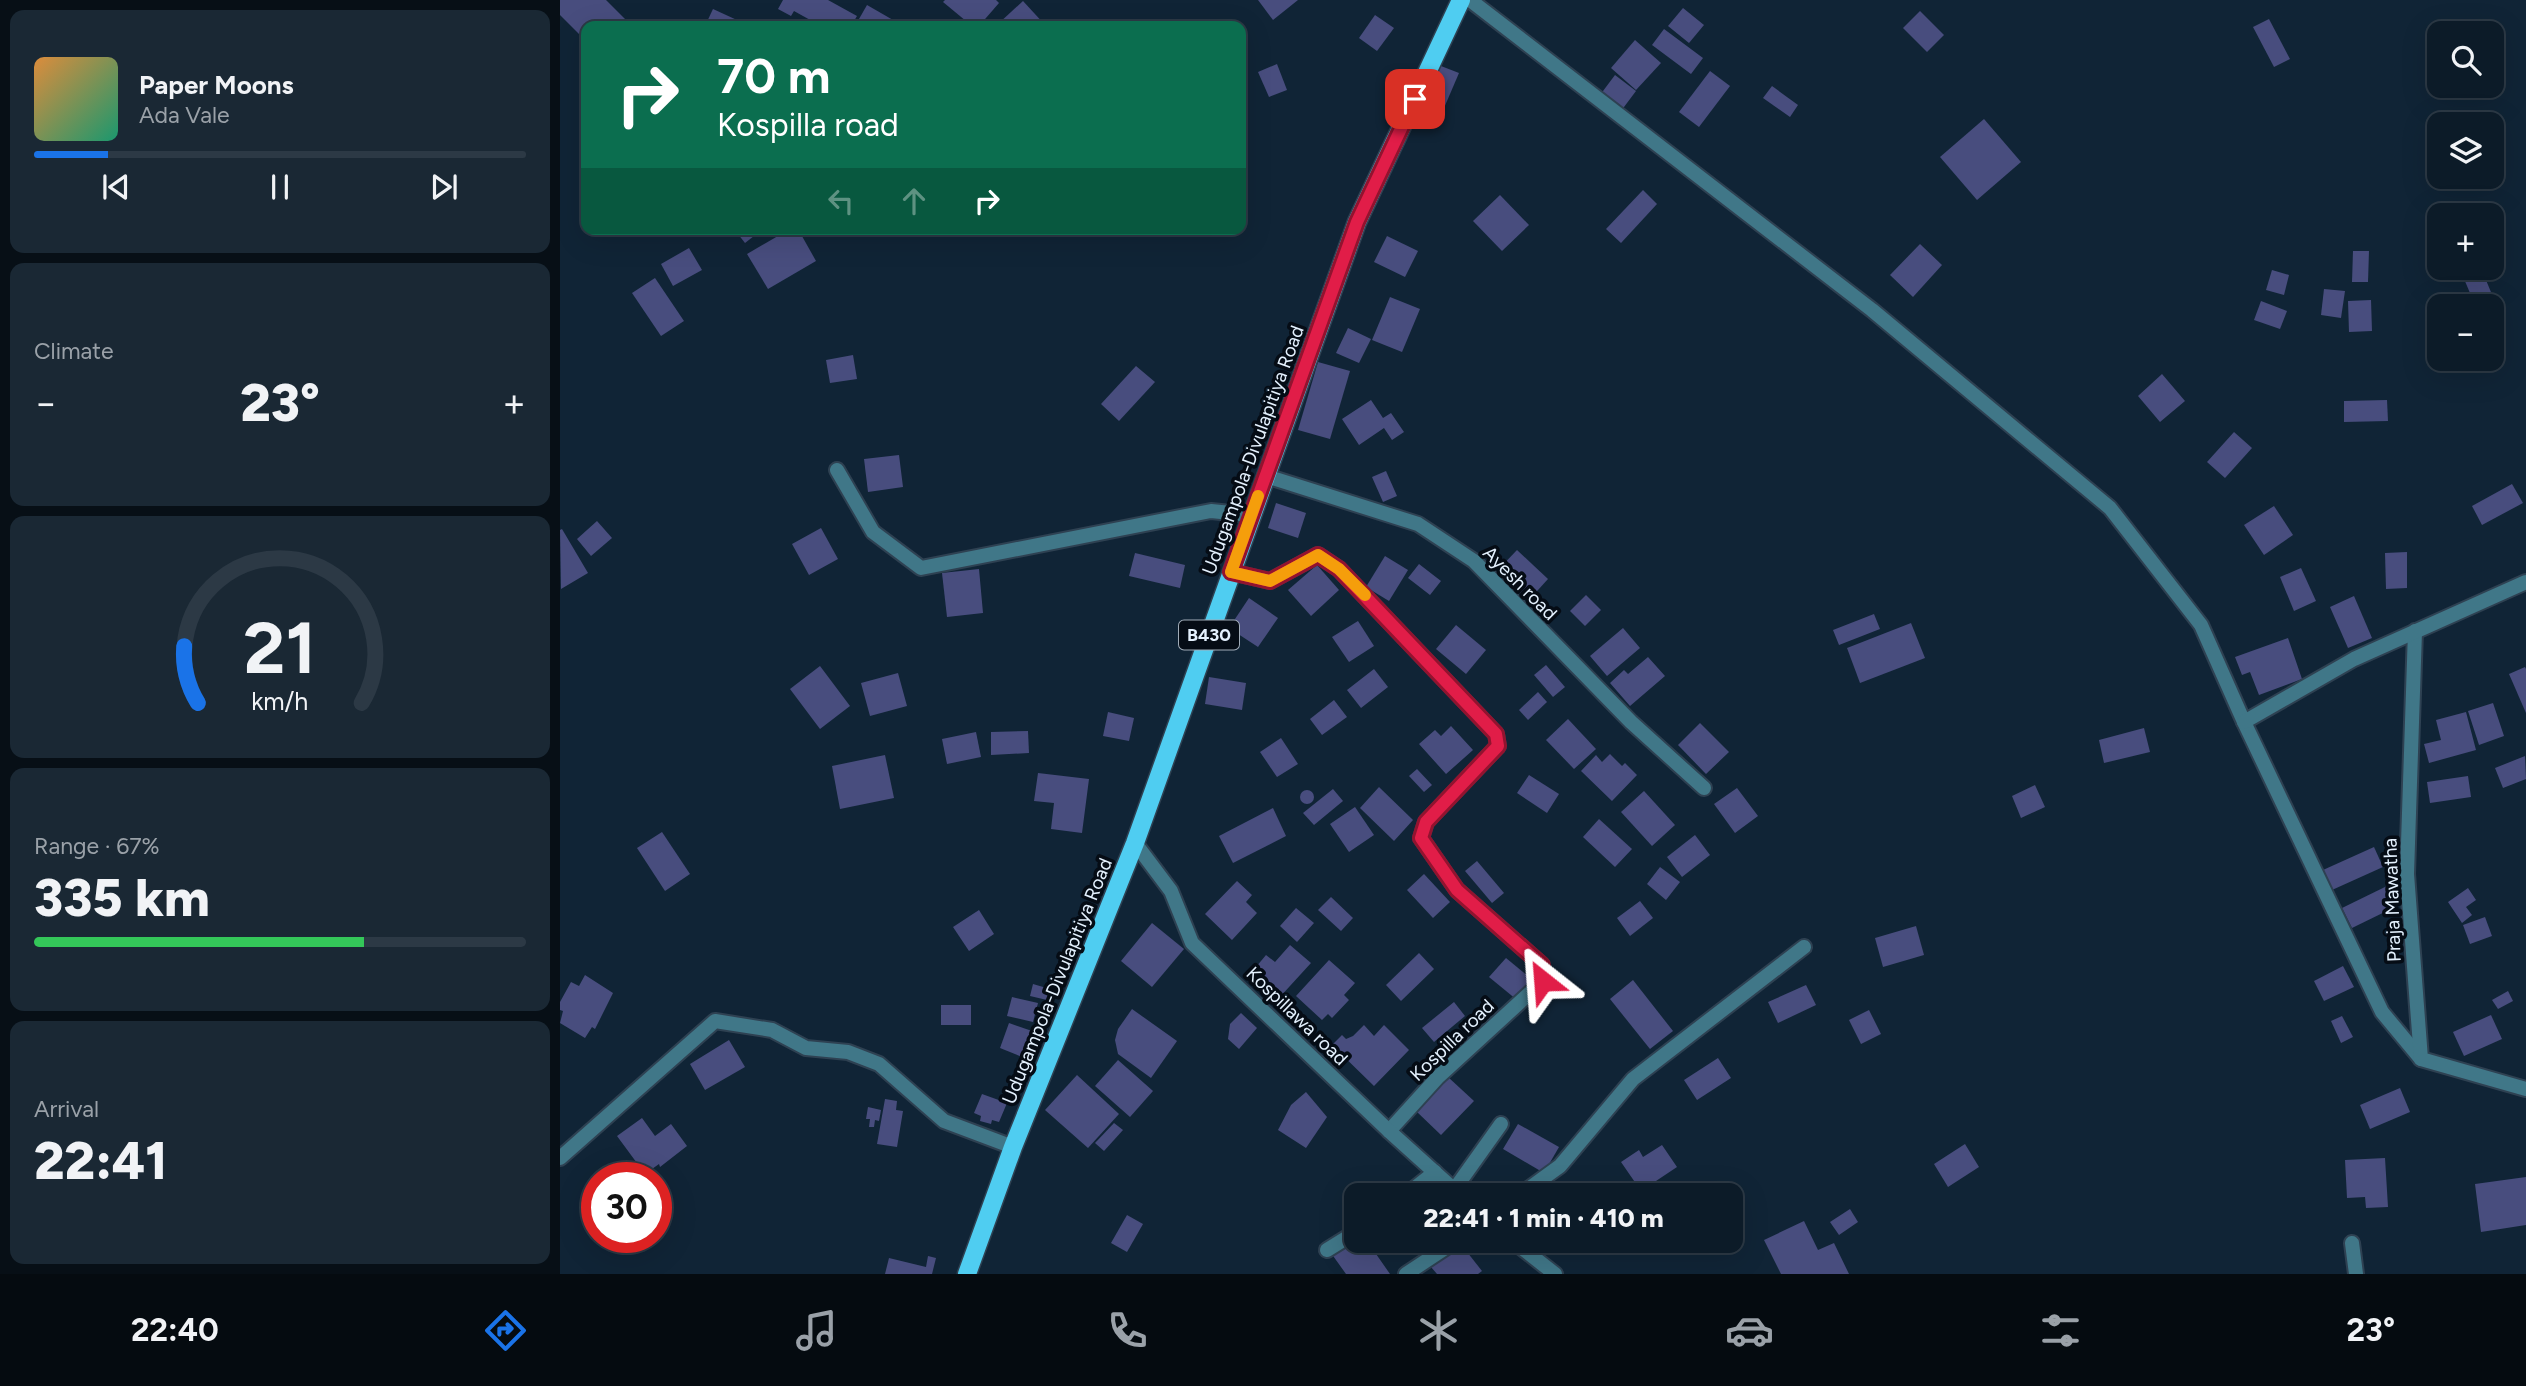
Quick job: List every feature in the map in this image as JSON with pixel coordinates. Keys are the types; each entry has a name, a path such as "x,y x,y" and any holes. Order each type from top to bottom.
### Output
{"main road":[{"name":"Udugampola-Divulapitiya Road","path":"967,1274 1013,1147 1135,843 1357,222 1461,0"}],"street":[{"path":"1470,0 1872,310 2110,508 2201,625 2244,722 2382,1012 2421,1059 2526,1089"},
{"path":"837,470 873,532 920,568 1211,511 1251,515"},
{"name":"Ayesh road","path":"1266,475 1418,524 1474,561 1631,722 1704,788"},
{"name":"Kospilla road","path":"1231,572 1270,581 1318,555 1339,569 1496,734 1498,746 1426,822 1421,838 1457,890 1542,965 1543,981 1438,1077 1389,1131"},
{"path":"2244,722 2354,659 2526,582"},
{"name":"Praja Mawatha","path":"2416,631 2407,874 2421,1059"},
{"name":"Kospillawa road","path":"1135,843 1171,891 1192,943 1447,1183"},
{"path":"1537,1183 1560,1166 1633,1079 1804,947"},
{"path":"560,1158 715,1021 772,1030 806,1048 848,1052 879,1064 944,1121 1013,1147"},
{"path":"1463,1183 1501,1124"},
{"path":"1421,1183 1435,1172"},
{"path":"1326,1250 1344,1239"},
{"path":"2352,1243 2356,1274"},
{"path":"1406,1274 1438,1253"},
{"path":"1528,1253 1555,1274"}],"building":[{"path":"560,0 606,0 625,19 581,21 581,36 560,15"},
{"path":"783,0 828,0 857,16 854,21 812,21 794,11 791,16 778,9"},
{"path":"996,0 999,3 983,21 966,21 943,2"},
{"path":"1258,0 1298,0 1273,20"},
{"path":"1023,1 1041,21 1001,21"},
{"path":"867,5 895,21 858,21"},
{"path":"1683,8 1704,25 1689,43 1668,26"},
{"path":"713,9 739,21 707,21"},
{"path":"1920,11 1944,35 1927,52 1903,28"},
{"path":"1375,15 1394,28 1377,51 1359,38"},
{"path":"2269,19 2290,59 2274,67 2253,27"},
{"path":"1664,29 1703,58 1691,74 1652,45"},
{"path":"1635,40 1661,63 1636,90 1611,68"},
{"path":"1277,64 1287,90 1269,97 1258,72"},
{"path":"1441,66 1459,73 1444,108 1426,100"},
{"path":"1710,71 1730,86 1699,127 1679,112"},
{"path":"1615,75 1636,91 1621,111 1600,95"},
{"path":"1772,86 1798,105 1790,117 1763,98"},
{"path":"1984,119 2021,162 1977,200 1940,157"},
{"path":"1643,190 1657,204 1621,243 1606,229"},
{"path":"1500,195 1529,225 1502,251 1473,221"},
{"path":"739,235 755,235 745,243"},
{"path":"780,235 801,235 816,261 768,289 747,254"},
{"path":"1387,236 1418,251 1405,277 1374,262"},
{"path":"1920,244 1942,265 1913,297 1890,275"},
{"path":"689,248 702,270 673,286 661,264"},
{"path":"2353,251 2369,251 2368,282 2352,282"},
{"path":"2272,270 2289,275 2284,295 2266,290"},
{"path":"655,278 684,321 661,336 632,293"},
{"path":"2465,280 2486,280 2492,294 2470,294"},
{"path":"2324,289 2345,291 2341,318 2321,315"},
{"path":"1390,297 1420,309 1402,352 1372,340"},
{"path":"2371,300 2372,331 2349,332 2348,301"},
{"path":"2261,301 2287,311 2280,329 2254,320"},
{"path":"1348,328 1371,339 1359,363 1336,353"},
{"path":"853,355 857,379 830,383 826,360"},
{"path":"1318,362 1350,371 1330,439 1298,430"},
{"path":"1136,366 1155,382 1119,421 1101,404"},
{"path":"2162,374 2185,401 2160,422 2138,396"},
{"path":"1371,400 1383,418 1391,413 1404,432 1392,440 1384,428 1359,445 1342,419"},
{"path":"2387,400 2388,421 2344,422 2344,401"},
{"path":"2234,432 2252,448 2225,478 2207,462"},
{"path":"899,455 903,487 868,492 864,459"},
{"path":"1386,471 1397,496 1383,502 1372,477"},
{"path":"2512,484 2523,503 2482,525 2472,506"},
{"path":"1276,503 1306,513 1298,538 1268,528"},
{"path":"2274,506 2293,535 2264,555 2244,525"},
{"path":"597,521 612,538 591,556 577,539"},
{"path":"821,528 838,559 809,575 792,544"},
{"path":"562,529 588,573 561,589 560,530"},
{"path":"1517,550 1548,579 1528,601 1496,572"},
{"path":"2407,552 2407,588 2386,589 2385,553"},
{"path":"1135,553 1185,565 1180,588 1129,576"},
{"path":"1385,556 1408,570 1389,601 1366,587"},
{"path":"1419,564 1441,581 1430,595 1408,578"},
{"path":"1317,565 1339,590 1311,616 1288,590"},
{"path":"2301,568 2316,601 2294,611 2280,577"},
{"path":"979,569 983,613 947,617 942,573"},
{"path":"1586,595 1601,610 1585,626 1570,611"},
{"path":"2354,596 2372,638 2348,648 2330,607"},
{"path":"1249,598 1278,618 1258,647 1229,628"},
{"path":"1874,614 1880,629 1839,645 1833,630"},
{"path":"1358,621 1374,646 1349,662 1332,637"},
{"path":"1911,623 1925,658 1860,683 1847,648"},
{"path":"1456,625 1486,650 1466,674 1436,649"},
{"path":"1623,628 1640,648 1607,676 1590,656"},
{"path":"2288,638 2302,679 2259,695 2250,672 2242,675 2235,657"},
{"path":"1648,657 1665,676 1630,706 1610,683 1624,670 1628,674"},
{"path":"1546,665 1565,687 1553,697 1534,675"},
{"path":"820,666 850,706 820,729 790,689"},
{"path":"2525,667 2526,669 2526,713 2509,674"},
{"path":"1374,669 1388,687 1361,708 1347,690"},
{"path":"898,673 907,706 870,716 861,683"},
{"path":"1209,677 1246,683 1242,710 1205,704"},
{"path":"1538,692 1547,702 1528,720 1519,710"},
{"path":"1334,700 1347,717 1322,735 1310,719"},
{"path":"2493,703 2504,736 2479,745 2468,711"},
{"path":"1108,712 1134,718 1129,741 1103,736"},
{"path":"2466,712 2476,750 2429,763 2424,744 2441,740 2436,720"},
{"path":"1568,719 1596,749 1574,769 1546,740"},
{"path":"1700,723 1729,752 1706,774 1678,745"},
{"path":"1451,726 1473,750 1446,774 1419,744 1435,730 1441,736"},
{"path":"2144,728 2150,752 2104,763 2099,740"},
{"path":"1028,731 1029,753 991,755 991,732"},
{"path":"976,732 981,757 947,764 942,739"},
{"path":"1281,738 1298,764 1277,777 1260,752"},
{"path":"1610,754 1622,766 1625,763 1637,775 1612,801 1581,771 1596,755 1602,762"},
{"path":"885,755 894,798 840,809 832,766"},
{"path":"2525,756 2526,779 2503,788 2495,768"},
{"path":"1417,769 1432,785 1424,792 1409,776"},
{"path":"1038,773 1089,779 1082,833 1051,829 1054,803 1034,801"},
{"path":"1529,775 1559,794 1547,813 1517,793"},
{"path":"2468,776 2471,797 2430,803 2427,782"},
{"path":"2035,785 2045,807 2021,818 2012,796"},
{"path":"1379,787 1413,820 1394,841 1360,808"},
{"path":"1737,788 1758,816 1735,833 1714,804"},
{"path":"1333,789 1343,801 1314,825 1303,813"},
{"path":"1307,790 1312,792 1312,802 1307,804 1302,802 1300,797 1302,792"},
{"path":"1644,791 1675,825 1652,846 1621,812"},
{"path":"1355,807 1374,835 1349,852 1330,824"},
{"path":"1273,808 1286,836 1233,863 1219,836"},
{"path":"1599,819 1632,849 1615,867 1583,837"},
{"path":"662,832 690,874 665,891 637,848"},
{"path":"1695,835 1710,855 1682,877 1667,857"},
{"path":"2374,847 2383,867 2332,890 2323,870"},
{"path":"1477,861 1504,893 1492,903 1465,871"},
{"path":"1660,867 1680,882 1666,900 1647,884"},
{"path":"1424,874 1450,902 1433,918 1407,890"},
{"path":"1237,881 1252,895 1246,902 1257,913 1232,940 1205,914"},
{"path":"2387,886 2397,906 2352,928 2342,908"},
{"path":"2468,888 2476,900 2466,907 2472,915 2462,923 2448,902"},
{"path":"1331,897 1353,918 1341,931 1318,910"},
{"path":"1640,901 1653,918 1630,936 1617,918"},
{"path":"1296,908 1314,923 1297,942 1280,926"},
{"path":"979,910 994,934 969,951 953,927"},
{"path":"2485,917 2492,936 2470,944 2463,925"},
{"path":"1152,923 1184,949 1152,987 1121,961"},
{"path":"1916,926 1924,955 1883,967 1875,938"},
{"path":"1290,945 1311,963 1279,998 1251,973 1266,955 1275,962"},
{"path":"1419,953 1434,969 1401,1001 1386,985"},
{"path":"1506,958 1534,981 1517,1000 1489,977"},
{"path":"1329,960 1355,983 1344,995 1349,1000 1332,1018 1328,1014 1322,1020 1296,996"},
{"path":"2343,966 2354,987 2324,1001 2314,981"},
{"path":"585,975 613,993 595,1029 592,1027 585,1038 560,1023 563,1011 560,1010 560,1002 571,982 579,986"},
{"path":"1633,980 1673,1031 1650,1049 1610,999"},
{"path":"1033,984 1050,989 1047,1000 1030,996"},
{"path":"1806,985 1816,1005 1778,1023 1768,1002"},
{"path":"2508,991 2513,1001 2498,1009 2492,1000"},
{"path":"1012,997 1038,1003 1033,1022 1007,1016"},
{"path":"1454,1002 1465,1016 1434,1042 1422,1028"},
{"path":"941,1005 971,1005 971,1025 941,1025"},
{"path":"1132,1009 1177,1041 1151,1078 1118,1054 1115,1040 1118,1029"},
{"path":"1869,1010 1881,1034 1861,1044 1849,1020"},
{"path":"1241,1013 1257,1028 1239,1049 1228,1039 1230,1024"},
{"path":"2491,1015 2502,1039 2464,1056 2453,1032"},
{"path":"2342,1016 2353,1037 2341,1043 2331,1021"},
{"path":"1009,1023 1032,1031 1022,1057 1000,1048"},
{"path":"1364,1025 1374,1036 1384,1025 1409,1050 1374,1086 1332,1045 1342,1035 1346,1039 1353,1036"},
{"path":"729,1040 745,1067 705,1090 690,1064"},
{"path":"1718,1058 1731,1078 1697,1100 1684,1080"},
{"path":"1118,1060 1153,1091 1130,1117 1095,1086"},
{"path":"1077,1075 1119,1114 1088,1148 1045,1110"},
{"path":"1448,1077 1474,1101 1441,1135 1416,1111"},
{"path":"2400,1088 2410,1112 2370,1129 2360,1105"},
{"path":"1306,1092 1327,1117 1306,1148 1278,1130 1291,1105"},
{"path":"982,1094 1007,1103 999,1122 992,1120 991,1124 980,1121 981,1116 974,1113"},
{"path":"885,1099 897,1101 896,1110 903,1111 897,1147 877,1144"},
{"path":"868,1107 881,1110 879,1121 875,1120 874,1127 869,1127 870,1119 866,1119"},
{"path":"642,1118 655,1136 671,1124 687,1146 666,1162 636,1162 617,1136"},
{"path":"1114,1123 1123,1130 1104,1151 1095,1143"},
{"path":"1518,1124 1559,1147 1544,1173 1503,1149"},
{"path":"1965,1144 1979,1167 1948,1187 1934,1164"},
{"path":"1662,1145 1677,1167 1653,1183 1635,1183 1621,1162 1639,1150 1643,1157"},
{"path":"2385,1158 2388,1207 2366,1208 2365,1197 2347,1198 2345,1160"},
{"path":"2526,1177 2526,1225 2481,1232 2475,1184"},
{"path":"1850,1209 1858,1222 1839,1235 1830,1222"},
{"path":"1127,1215 1143,1224 1127,1252 1111,1243"},
{"path":"1804,1221 1818,1250 1834,1243 1849,1274 1781,1274 1764,1240"},
{"path":"1344,1244 1344,1253 1375,1253 1390,1274 1346,1274 1331,1253"},
{"path":"1448,1253 1468,1253 1482,1271 1478,1274 1437,1274 1431,1267"},
{"path":"928,1256 936,1258 932,1274 885,1274 889,1258 926,1267"}],"slow traffic":[{"path":"1258,496 1231,572 1270,581 1318,555 1339,569 1365,595"}],"route":[{"path":"1415,99 1357,222 1231,572 1270,581 1318,555 1339,569 1496,734 1498,746 1426,822 1421,838 1457,890 1542,965 1543,981"}]}
